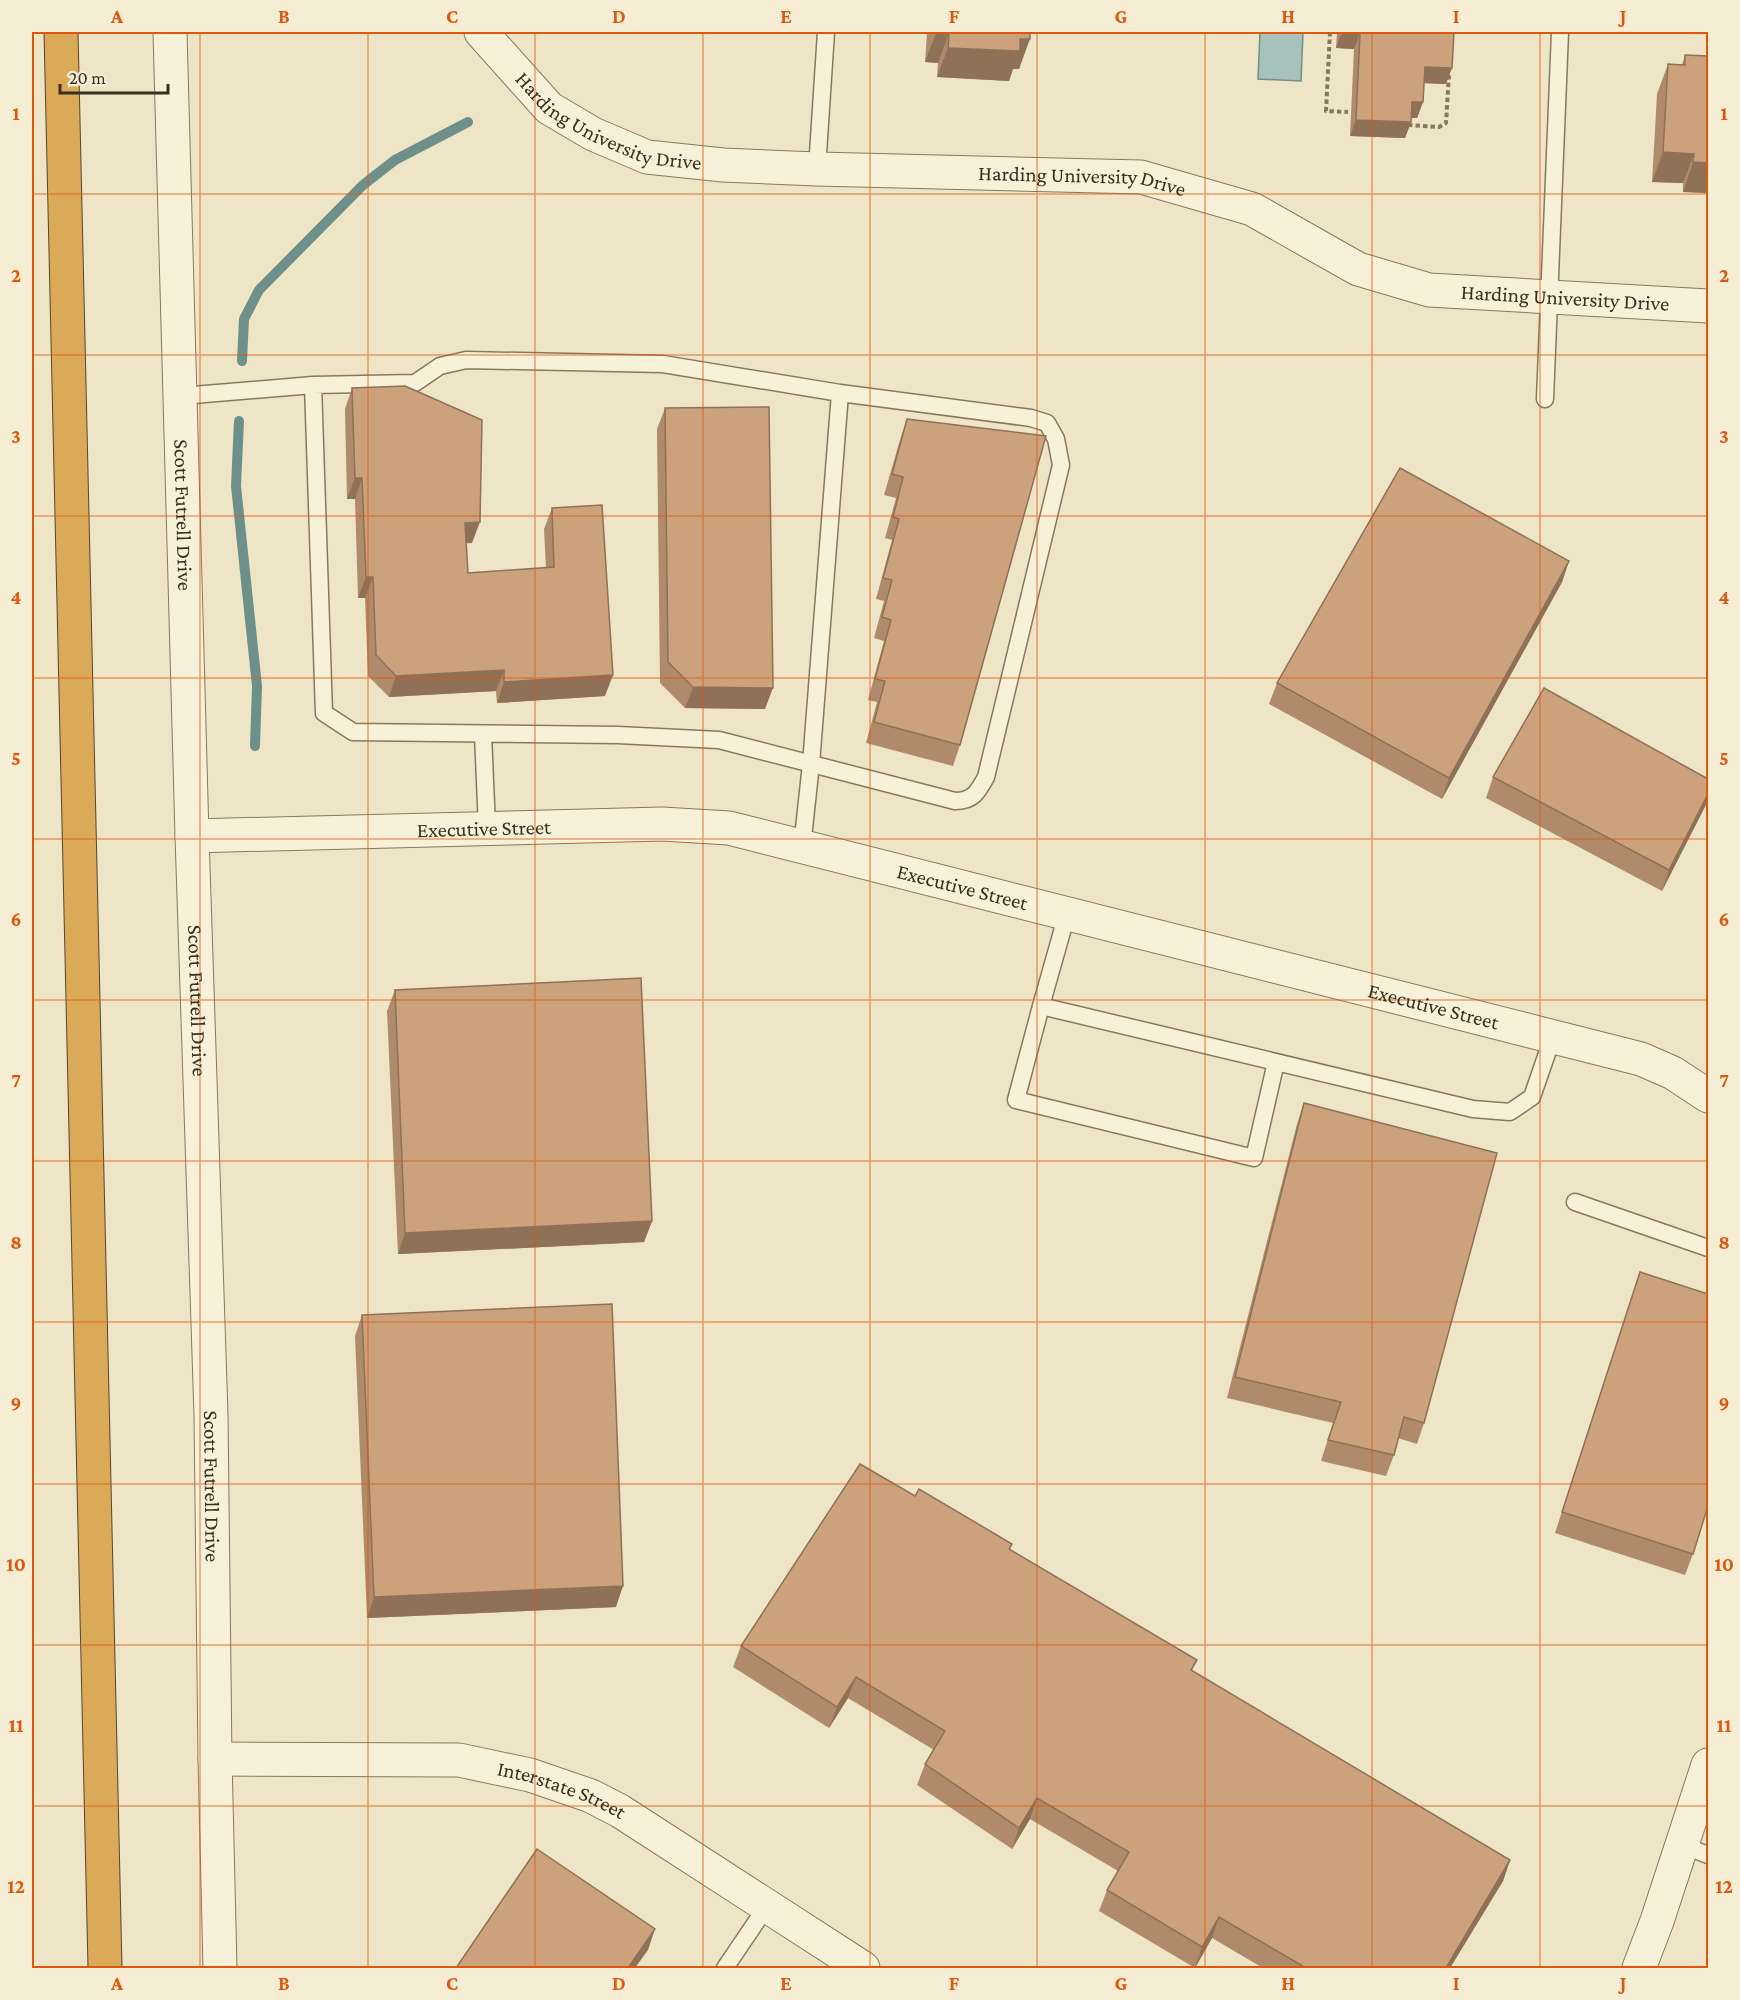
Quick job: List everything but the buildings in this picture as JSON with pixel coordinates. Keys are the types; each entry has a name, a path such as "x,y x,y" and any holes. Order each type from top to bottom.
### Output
{"highway":[{"path":"61,32 105,1968"}],"street":[{"name":"Scott Futrell Drive","path":"170,32 192,836 211,1415 220,1968"},
{"name":"Harding University Drive","path":"481,32 549,108 593,134 647,158 723,165 817,169 1141,177 1252,209 1358,269 1429,290 1708,306"},
{"name":"Executive Street","path":"192,836 662,824 729,828 1641,1059 1673,1073 1708,1096"},
{"name":"Interstate Street","path":"215,1759 459,1760 530,1775 591,1796 620,1811 863,1968"},
{"path":"1639,1968 1657,1921 1695,1850 1708,1765"}],"lane":[{"path":"817,169 826,32"},
{"path":"1545,399 1560,32"},
{"path":"181,396 314,385 415,383 440,366 466,360 663,364 840,393 1031,418 1047,423 1056,439 1061,465 986,777 978,792 965,801 955,801 719,740 618,735 353,732 324,713 314,385"},
{"path":"802,847 811,764 840,393"},
{"path":"483,734 486,828"},
{"path":"1067,914 1016,1100 1254,1158 1276,1062"},
{"path":"1041,1006 1473,1109 1510,1113 1532,1097 1553,1036"},
{"path":"1575,1202 1708,1248"},
{"path":"724,1968 767,1906"}],"path":[{"path":"1330,32 1326,111 1348,112"},
{"path":"1408,125 1439,127 1446,123 1449,66"}],"water":[{"path":"1260,32 1303,32 1301,81 1258,79"}],"waterway":[{"path":"242,361 244,319 259,290 363,185 395,160 468,122"},
{"path":"239,421 236,486 257,686 255,746"}]}
